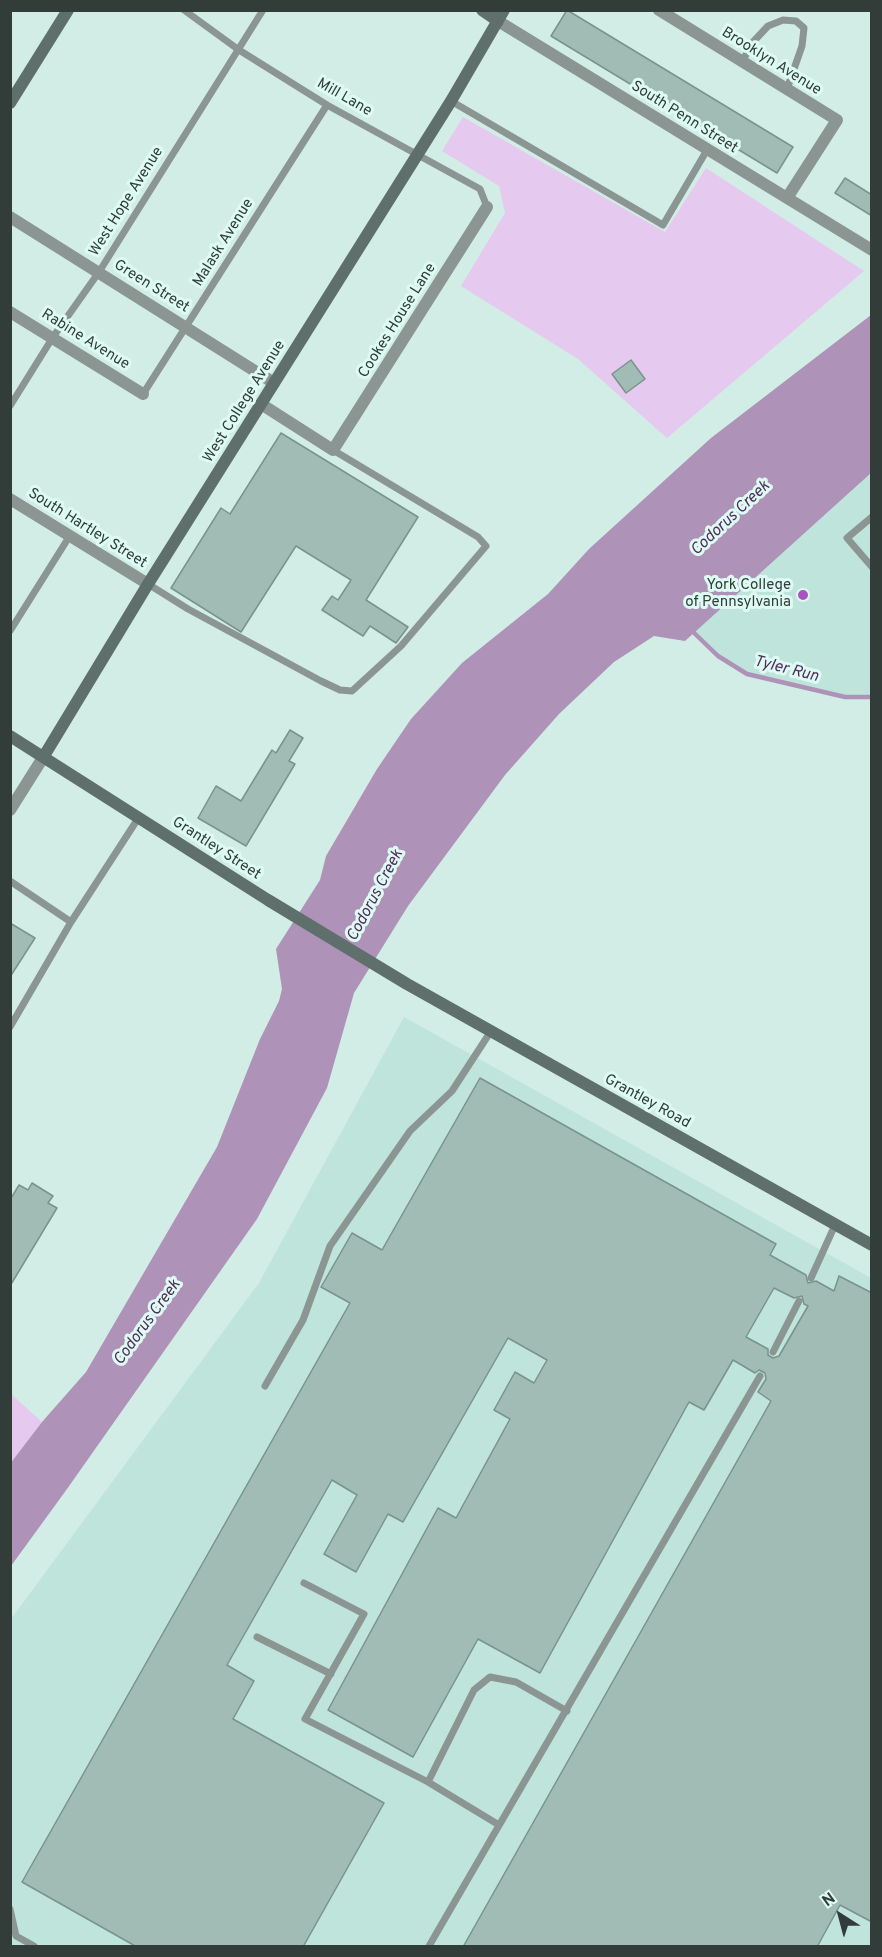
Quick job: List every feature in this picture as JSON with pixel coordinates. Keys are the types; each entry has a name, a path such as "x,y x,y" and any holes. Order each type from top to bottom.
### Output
{"street":[{"path":"10,104 68,10"},
{"name":"South Penn Street","path":"482,10 501,16 707,150 870,249"},
{"name":"Brooklyn Avenue","path":"659,10 837,120 787,198"},
{"name":"West College Avenue","path":"10,810 148,584 451,101 501,16"},
{"name":"Cookes House Lane","path":"333,450 487,207"},
{"name":"Green Street","path":"10,217 274,383"},
{"name":"Rabine Avenue","path":"10,312 143,394"},
{"path":"261,404 333,450"},
{"name":"South Hartley Street","path":"10,499 148,584"},
{"name":"Grantley Street","path":"10,736 268,900 407,984"},
{"name":"Grantley Road","path":"407,984 872,1245"}],"lane":[{"name":"Mill Lane","path":"184,10 239,50 327,105 480,189 487,207"},
{"name":"West Hope Avenue","path":"10,406 53,337 99,272 263,10"},
{"path":"742,62 753,42 768,26 783,20 796,21 804,28 802,46 787,89"},
{"path":"451,101 663,225 707,150"},
{"name":"Malask Avenue","path":"143,394 327,105"},
{"path":"148,584 188,609 321,681 340,690 352,691 401,646 486,546 478,537 333,450"},
{"path":"872,518 847,538 872,567"},
{"path":"10,631 69,537"},
{"path":"10,1027 71,922 139,817"},
{"path":"10,881 71,922"},
{"path":"265,1386 303,1320 330,1246 410,1131 452,1091 491,1031"},
{"path":"811,1278 835,1225"},
{"path":"772,1352 799,1301"},
{"path":"429,1947 760,1376"},
{"path":"304,1583 364,1614 305,1719 428,1782 499,1826"},
{"path":"257,1637 331,1674"},
{"path":"428,1782 474,1690 490,1677 516,1682 567,1711"},
{"path":"10,1909 16,1936 34,1947"}],"shaded area":[{"path":"463,117 665,232 706,168 864,271 667,438 578,359 461,286 505,213 499,186 442,151"},
{"name":"York College of Pennsylvania","path":"871,473 871,697 845,697 754,677 718,656 694,632"},
{"path":"404,1017 871,1278 871,1946 11,1946 11,1619 259,1283"},
{"path":"10,1393 42,1422 11,1464 10,1464"}],"water":[{"name":"Codorus Creek","path":"871,315 871,473 685,641 654,636 614,662 559,714 505,775 408,906 354,993 327,1088 257,1219 11,1566 10,1464 42,1422 86,1372 217,1147 260,1039 279,1001 282,989 276,949 320,880 326,856 377,769 411,719 462,663 548,594 589,549 711,438"}],"building":[{"path":"567,10 793,147 777,173 551,36"},
{"path":"845,178 872,195 872,216 835,193"},
{"path":"631,360 645,379 626,393 612,374"},
{"path":"281,433 418,517 366,600 408,627 396,643 370,626 363,636 322,610 332,596 338,600 351,580 296,546 241,632 171,588 221,508 230,514"},
{"path":"290,730 303,738 289,761 295,764 246,846 198,818 216,786 241,801 272,750 276,753"},
{"path":"10,923 35,938 10,977"},
{"path":"480,1078 776,1244 770,1255 806,1275 808,1283 816,1281 834,1291 839,1276 872,1293 872,1922 840,1905 817,1947 463,1947 771,1401 758,1392 766,1379 765,1373 759,1370 755,1373 733,1360 704,1410 689,1402 540,1673 478,1639 413,1757 328,1710 438,1508 456,1518 510,1419 494,1410 515,1372 534,1383 547,1360 508,1338 403,1522 388,1514 356,1572 324,1554 357,1495 332,1480 227,1665 254,1681 233,1719 384,1803 303,1947 137,1947 22,1882 350,1303 321,1287 352,1233 382,1250","holes":["774,1288 794,1298 802,1296 804,1304 808,1306 779,1356 773,1358 768,1355 768,1349 746,1337"]},
{"path":"32,1183 53,1196 48,1203 57,1208 10,1286 10,1200 19,1185 28,1190"}],"waterway":[{"name":"Tyler Run","path":"689,628 718,656 747,674 845,697 872,697"}],"place":[{"name":"York College of Pennsylvania","path":"803,595"}]}
